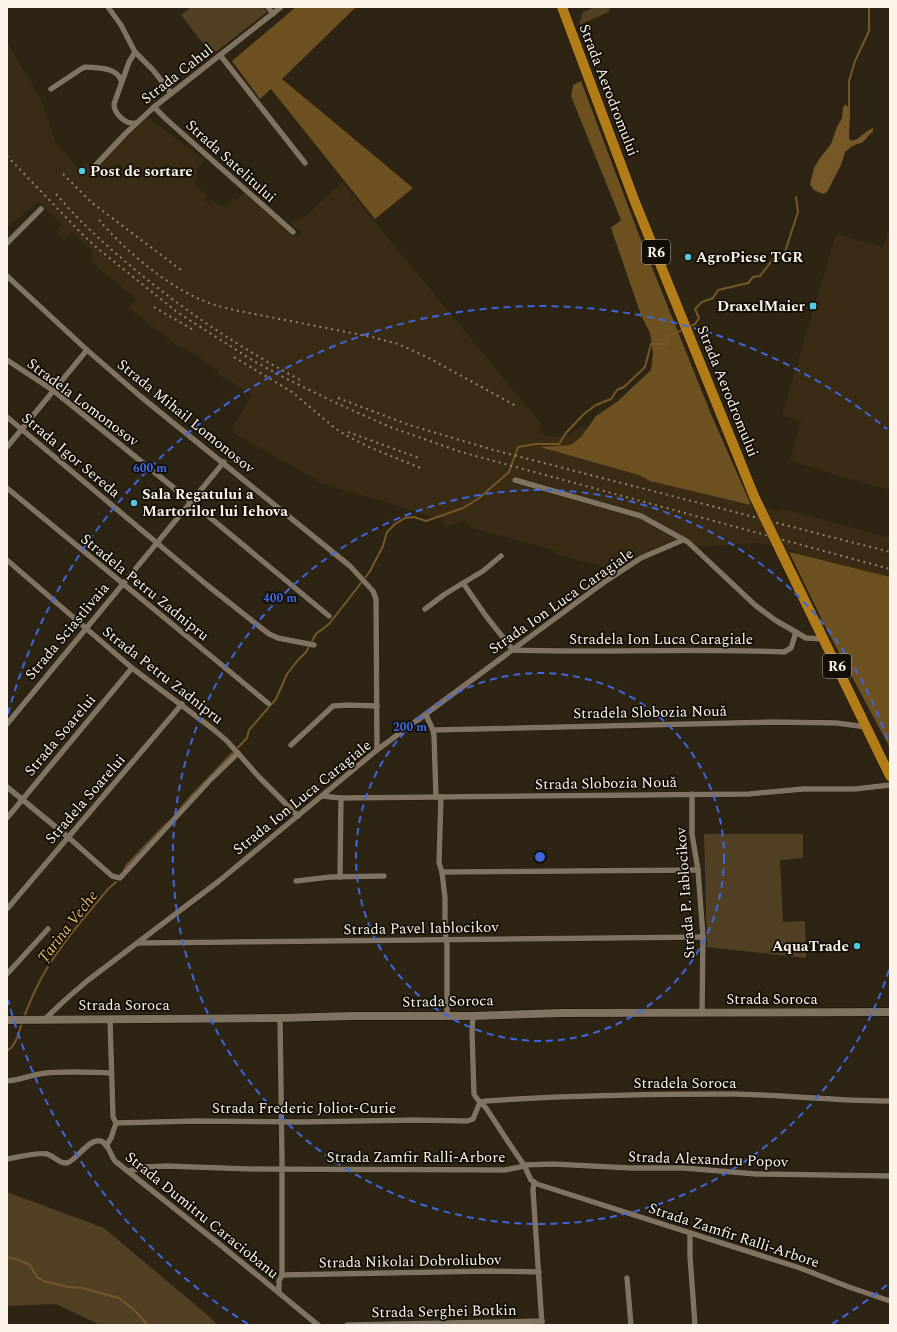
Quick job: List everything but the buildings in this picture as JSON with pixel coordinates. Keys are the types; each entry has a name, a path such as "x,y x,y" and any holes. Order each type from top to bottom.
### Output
{"highway":[{"name":"Strada Aerodromului","path":"562,7 635,202 754,496 890,776"}],"street":[{"path":"108,7 121,25 134,52 153,70 171,93"},
{"path":"268,7 273,14"},
{"name":"Strada Cahul","path":"94,167 136,122 281,7"},
{"path":"134,52 114,100 115,110 118,114 127,121 132,123 136,122"},
{"path":"220,55 305,163"},
{"path":"51,89 81,68 113,71 119,76 121,81"},
{"name":"Strada Satelitului","path":"154,107 293,232"},
{"path":"7,243 41,209"},
{"name":"Strada Mihail Lomonosov","path":"7,276 87,350 140,396 224,462 350,566 373,591 376,599 377,750"},
{"path":"7,447 87,350"},
{"name":"Stradela Lomonosov","path":"7,360 54,391 329,616"},
{"name":"Strada Igor Sereda","path":"7,417 207,585 269,634 278,638 314,645"},
{"name":"Strada Sciastlivaia","path":"7,724 190,501 224,462"},
{"path":"514,480 641,516 683,540 698,551 755,605 775,620 806,638 824,639"},
{"name":"Stradela Petru Zadnipru","path":"7,488 269,704"},
{"name":"Strada Ion Luca Caragiale","path":"45,1019 87,981 218,881 377,750 603,583 641,558 683,540"},
{"path":"425,609 445,594 483,571 501,556"},
{"name":"Strada Petru Zadnipru","path":"7,560 132,668 182,704 213,729 298,816"},
{"path":"463,583 486,616 513,650"},
{"name":"Stradela Ion Luca Caragiale","path":"513,650 723,650 784,652 791,648 796,632"},
{"name":"Strada Soarelui","path":"7,818 132,668"},
{"name":"Stradela Soarelui","path":"7,909 182,704"},
{"path":"292,745 333,706 377,706"},
{"path":"426,715 433,730 438,797 439,861 442,872 445,898 447,1016"},
{"name":"Stradela Slobozia Nouă","path":"433,730 773,722 837,723 866,727"},
{"path":"7,787 68,837 105,870 115,878 120,878 211,779 238,753"},
{"name":"Strada Slobozia Nouă","path":"322,796 341,798 760,793 803,789 855,789 890,785"},
{"name":"Strada P. Iablocikov","path":"692,794 692,834 698,870 703,937 702,1014"},
{"path":"340,876 341,798"},
{"path":"442,872 698,870"},
{"path":"296,881 340,876 384,876"},
{"path":"7,974 48,930"},
{"name":"Strada Pavel Iablocikov","path":"138,943 703,937"},
{"name":"Strada Soroca","path":"11,1020 473,1016 561,1013 702,1014 890,1012"},
{"path":"473,1016 473,1086 475,1097 487,1109 524,1165"},
{"path":"279,1292 279,1281 282,1275 280,1018"},
{"path":"106,1146 111,1138 116,1123 113,1117 110,1019"},
{"path":"7,1081 47,1073 111,1073"},
{"name":"Stradela Sorocа","path":"480,1102 550,1098 683,1094 766,1095 890,1101"},
{"name":"Strada Frederic Joliot-Curie","path":"116,1123 415,1120 467,1122 473,1119 480,1102"},
{"name":"Strada Dumitru Caraciobanu","path":"7,1159 45,1154 51,1155 66,1163 72,1160 92,1143 100,1141 106,1146 115,1161 318,1325"},
{"name":"Strada Alexandru Popov","path":"524,1165 553,1164 631,1168 683,1168 756,1174 890,1176"},
{"name":"Strada Zamfir Ralli-Arbore","path":"129,1171 152,1166 226,1169 505,1170 524,1165 534,1182 800,1268 890,1301"},
{"path":"534,1182 533,1190 542,1323"},
{"path":"690,1233 694,1325"},
{"name":"Strada Nikolai Dobroliubov","path":"282,1275 491,1271 539,1272"},
{"path":"627,1278 631,1325"},
{"name":"Strada Serghei Botkin","path":"346,1325 542,1323"}],"shaded area":[{"path":"191,7 263,7 267,12 212,55 181,15"},
{"path":"296,7 356,7 282,79 413,188 375,219 271,89 260,99 232,61"},
{"path":"595,7 610,7 609,12 579,25 583,12"},
{"path":"7,41 41,100 56,142 77,168 86,161 94,170 147,117 205,160 196,169 198,172 195,175 198,178 193,182 207,196 204,200 206,202 211,199 218,205 226,206 233,197 237,200 245,191 299,237 302,233 289,222 306,216 342,182 542,425 539,432 547,436 558,437 569,435 580,426 731,498 781,512 781,508 890,538 890,649 835,633 795,551 758,543 700,547 687,542 674,542 640,556 624,566 612,569 555,554 556,551 470,527 464,521 445,527 441,519 317,482 317,480 233,433 232,429 252,394 217,374 219,372 200,359 201,357 181,348 128,308 136,299 90,261 92,260 92,251 72,232 64,239 56,231 62,225 38,202 7,228"},
{"path":"581,81 639,235 711,414 751,505 650,481 639,475 540,447 571,445 581,437 596,416 618,401 651,370 653,353 650,333 641,315 611,228 621,220 571,96 573,85"},
{"path":"845,104 850,109 849,138 851,141 857,139 873,128 873,131 862,143 851,147 845,152 841,165 827,192 823,194 814,190 810,184 814,168 831,144 842,118"},
{"path":"890,225 890,490 839,476 790,460 801,421 782,415 836,234 883,247"},
{"path":"789,552 890,577 890,748 827,630"},
{"path":"704,834 803,834 803,858 780,860 783,922 805,921 806,958 707,947"},
{"path":"7,1192 104,1228 211,1318 217,1325 100,1325 56,1304 7,1306"}],"waterway":[{"path":"849,118 849,81 855,61 869,31 869,7"},
{"path":"688,327 695,324 699,318 695,309 702,302 713,298 718,290 748,283 753,277 760,276 774,258 783,258 798,212 796,197"},
{"path":"173,817 247,738 249,730 276,699 287,674 306,652 316,634 329,624 370,571 383,546 387,532 395,524 405,518 414,517 426,521 463,508 478,499 509,472 518,447 536,444 559,444 566,433 584,414 596,405 611,399 617,390 624,387 645,367 651,344 667,344 669,335 683,330"},
{"path":"124,870 167,823"},
{"name":"Țarina Veche","path":"24,1017 39,982 54,957 77,926 108,889 116,882"},
{"name":"Țarina Veche","path":"7,1051 13,1046 22,1023"},
{"path":"7,1257 30,1265 37,1277 44,1281 68,1287 82,1288 119,1298 133,1309 148,1325"}],"railway":[{"path":"7,156 97,248 177,312 252,360 336,403 390,427 461,452 890,569"},
{"path":"63,174 91,202 181,270"},
{"path":"56,194 79,219 111,249 162,291 216,330 244,348 302,381"},
{"path":"99,220 119,242 143,263 169,282 200,299 217,306 233,310 372,337 398,344 427,357 516,406"},
{"path":"154,307 195,331"},
{"path":"234,357 292,392 336,429 349,437 369,447 423,469"},
{"path":"338,398 409,425 497,451 890,552"},
{"path":"348,432 419,458"}],"place":[{"name":"Post de sortare","path":"82,171"},
{"name":"AgroPiese TGR","path":"688,257"},
{"name":"DraxelMaier","path":"813,306"},
{"name":"Sala Regatului a Martorilor lui Iehova","path":"134,503"},
{"name":"AquaTrade","path":"857,946"}]}
